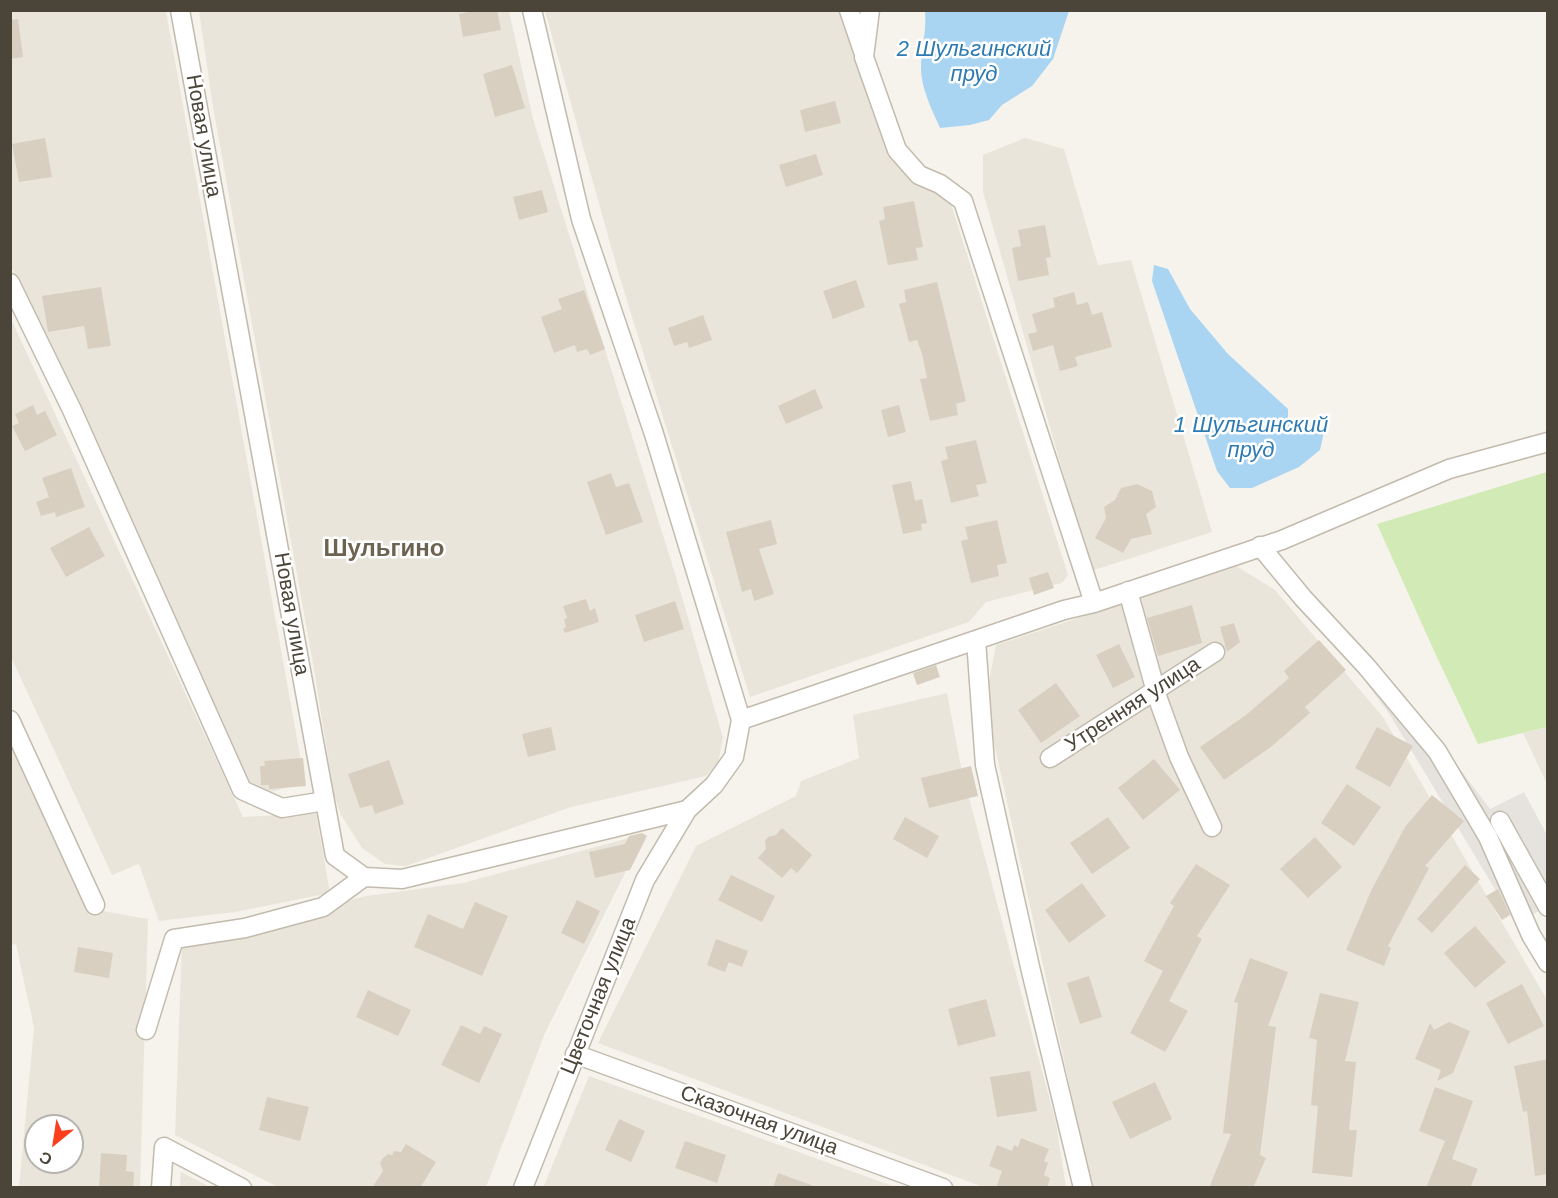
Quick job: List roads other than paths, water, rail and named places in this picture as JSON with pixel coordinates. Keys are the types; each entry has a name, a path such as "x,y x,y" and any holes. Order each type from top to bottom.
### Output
{"street":[{"name":"Новая улица","path":"180,10 335,856 364,877"},
{"path":"146,1030 174,939 245,928 323,907 364,877 402,879 687,810 714,785 734,757 741,720 654,434 581,219 532,10"},
{"path":"849,10 897,150 918,175 940,184 963,201 1094,603"},
{"path":"864,57 870,10"},
{"path":"10,283 72,410 242,790 282,808 325,801"},
{"path":"741,720 1064,610 1094,603 1282,540 1449,469 1548,442"},
{"path":"1260,546 1303,598 1366,666 1437,751 1488,837 1531,935 1548,963"},
{"path":"1128,591 1155,691 1179,757 1212,827"},
{"path":"976,640 985,765 1083,1188"},
{"name":"Утренняя улица","path":"1050,758 1215,652"},
{"path":"10,720 95,905"},
{"name":"Цветочная улица","path":"523,1188 645,880 687,810"},
{"path":"1500,821 1548,907"},
{"path":"1531,935 1548,916"},
{"name":"Сказочная улица","path":"575,1054 943,1188"},
{"path":"161,1188 164,1148 242,1188"}],"water":[{"name":"2 Шульгинский пруд","path":"925,10 1069,11 1053,59 1032,86 1002,105 989,120 970,125 940,128 927,99 921,76"},
{"name":"1 Шульгинский пруд","path":"1154,265 1168,269 1190,309 1228,354 1288,409 1288,419 1296,428 1312,419 1324,432 1320,450 1299,467 1252,488 1230,488 1217,471 1152,281"}],"district":[{"name":"Шульгино","path":"384,549"}]}
